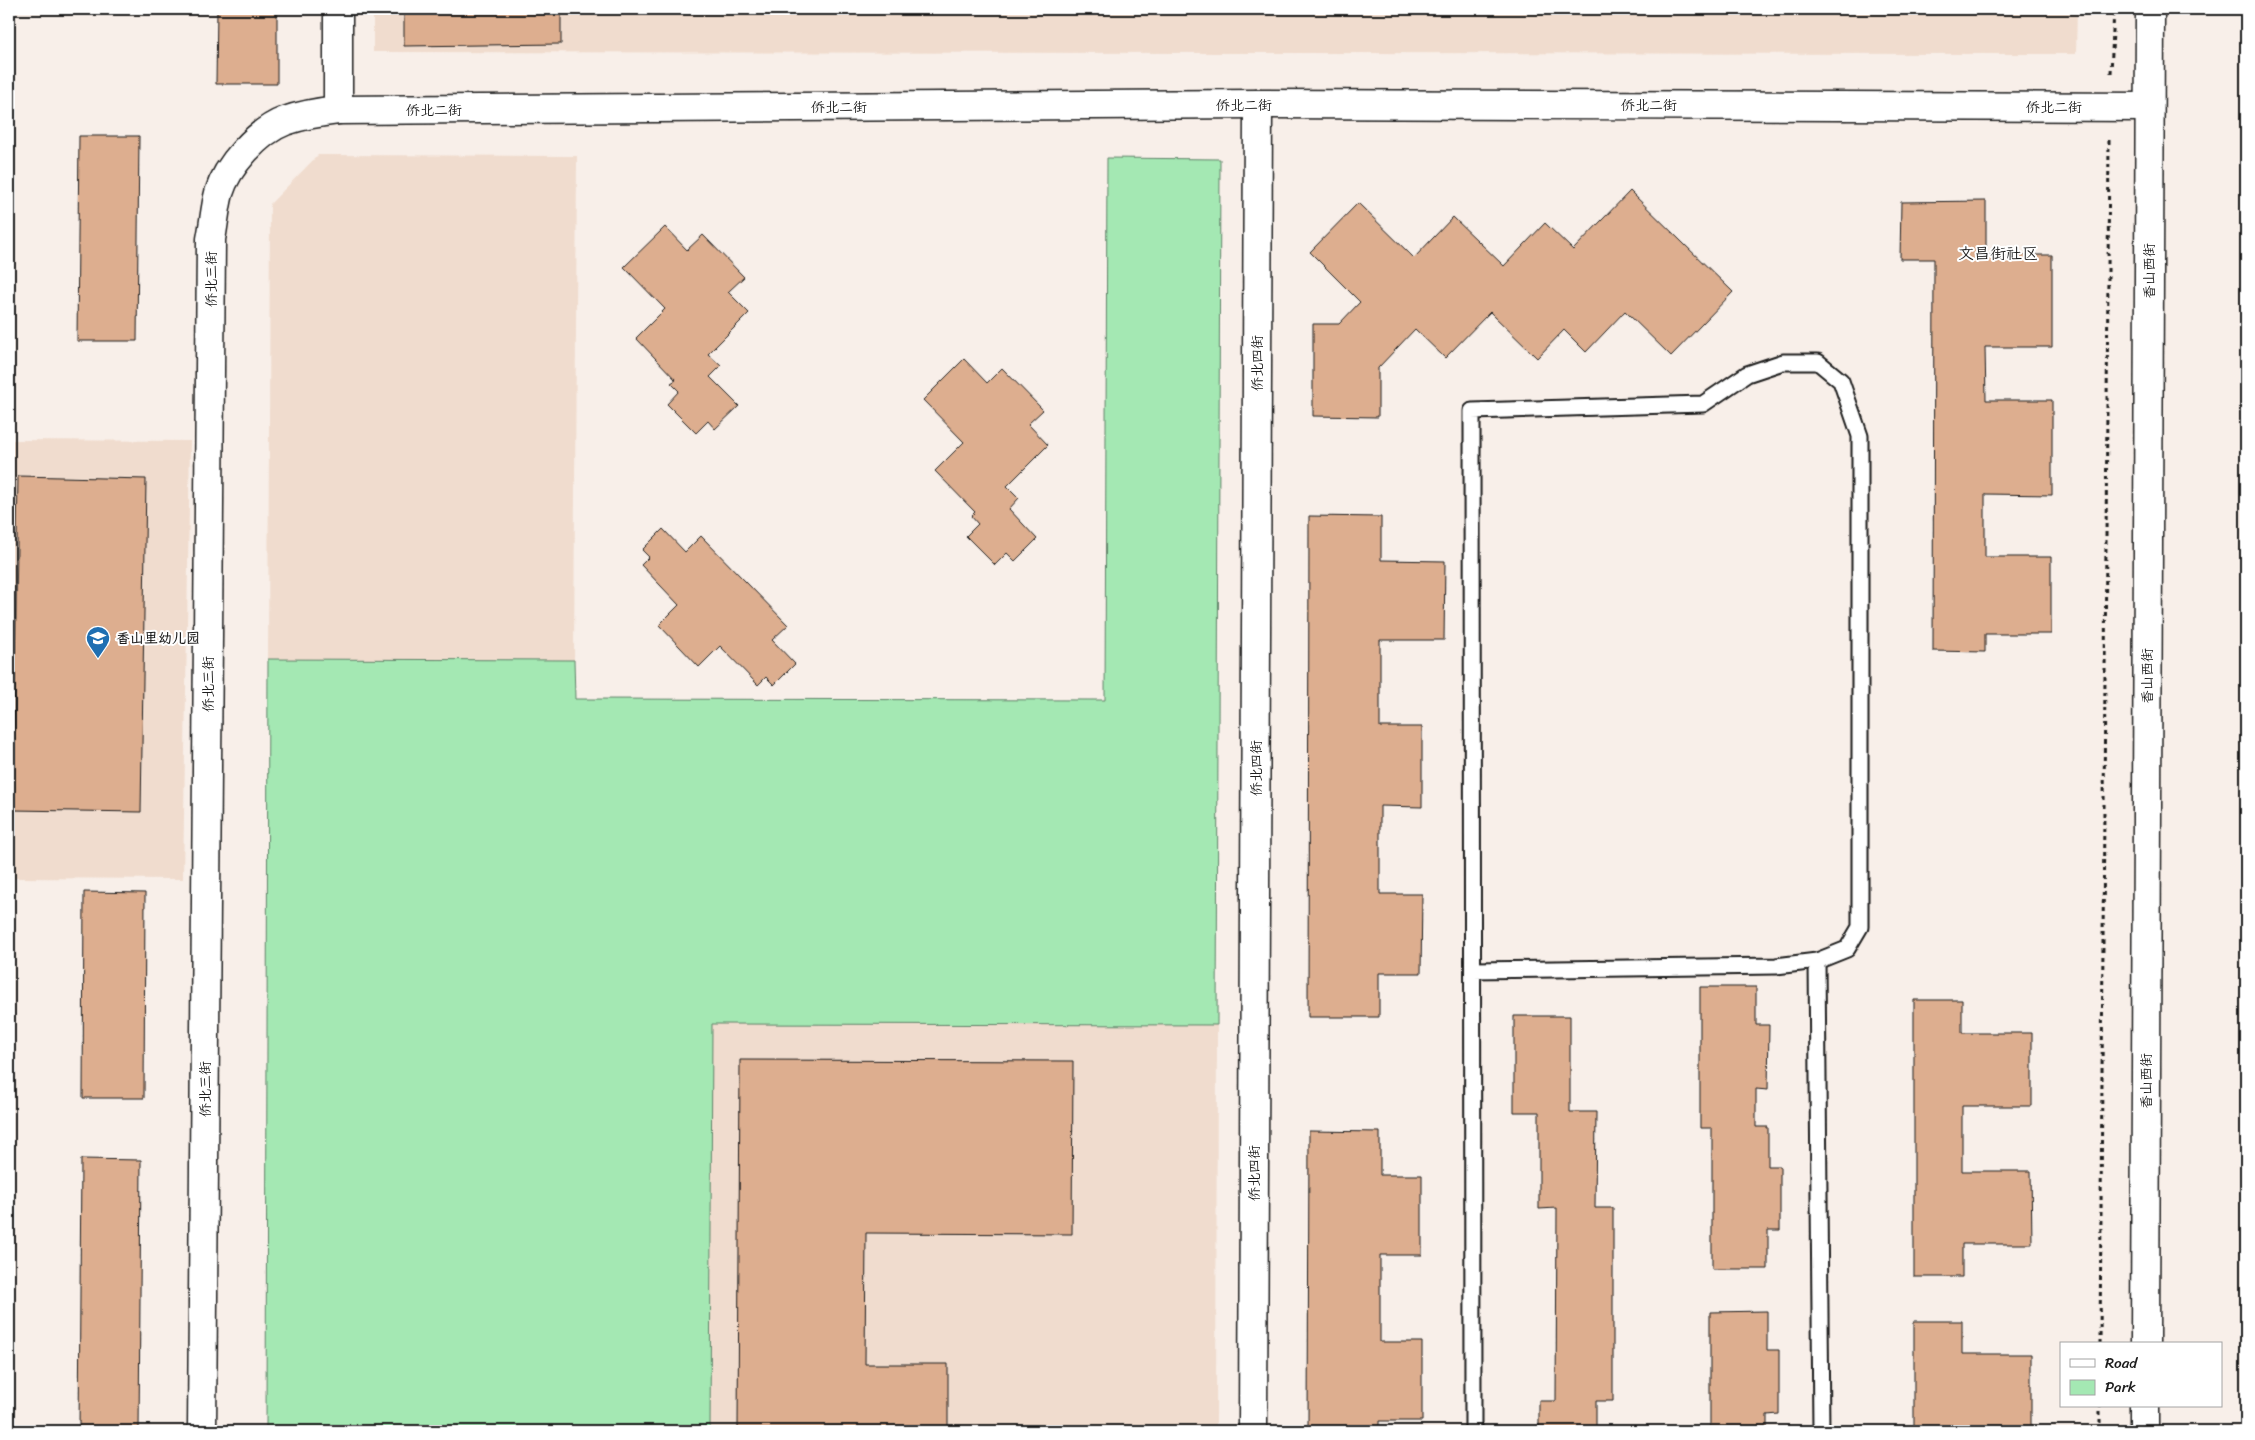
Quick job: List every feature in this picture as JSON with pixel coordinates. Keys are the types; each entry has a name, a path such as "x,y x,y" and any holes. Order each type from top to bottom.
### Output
{"street":[{"path":"338,9 338,110"},
{"name":"香山西街","path":"2145,1342 2150,9"},
{"name":"侨北二街","path":"338,110 1258,104 2149,107"},
{"name":"侨北四街","path":"1254,1431 1258,104"},
{"name":"侨北三街","path":"202,1431 211,239 219,192 237,159 259,138 283,122 314,113 338,110"},
{"path":"2144,1408 2144,1431"}],"lane":[{"path":"1473,970 1776,966 1817,961 1847,949 1860,926 1860,436 1842,381 1818,362 1783,362 1747,374 1703,404 1472,411 1473,1431"},
{"path":"1817,961 1821,1431"}],"path":[{"path":"2100,1342 2109,107 2114,9"},
{"path":"2100,1408 2100,1431"}],"shaded area":[{"path":"373,9 2077,9 2076,54 373,52"},
{"path":"318,155 577,156 574,660 268,659 270,204"},
{"name":"香山里幼儿园","path":"9,440 190,441 183,879 9,878"},
{"path":"711,1024 1217,1025 1216,1431 710,1431"}],"green space":[{"path":"1107,158 1220,159 1217,1025 712,1024 710,1431 266,1431 268,659 574,660 575,699 1105,700"}],"building":[{"path":"217,9 277,9 277,84 216,84"},
{"path":"404,9 561,9 561,44 404,46"},
{"path":"79,136 139,136 137,341 77,341"},
{"path":"1630,191 1733,292 1671,356 1625,311 1586,352 1564,330 1537,358 1490,312 1445,358 1415,329 1378,368 1378,417 1313,416 1313,324 1339,324 1360,302 1310,252 1358,203 1414,258 1453,217 1504,266 1545,223 1573,250"},
{"path":"1986,201 1986,255 2052,255 2052,347 1985,347 1986,400 2052,400 2052,495 1985,494 1985,557 2051,557 2051,634 1985,634 1985,652 1933,651 1934,259 1900,259 1901,202"},
{"path":"665,227 687,250 703,235 744,277 728,292 749,313 708,354 721,366 710,377 739,406 715,429 708,421 696,433 667,404 679,391 671,383 676,380 636,338 665,309 624,267"},
{"path":"964,359 987,383 1002,368 1043,410 1028,424 1048,445 1007,486 1019,498 1009,509 1037,539 1015,561 1007,553 995,565 966,536 978,524 971,516 975,512 935,471 964,442 923,400"},
{"path":"18,476 146,479 141,812 13,810"},
{"path":"1309,516 1381,517 1381,560 1445,561 1444,640 1380,640 1380,727 1422,727 1422,807 1380,806 1380,894 1422,894 1421,973 1379,973 1379,1017 1308,1017"},
{"path":"663,529 685,552 701,536 788,625 772,640 795,664 774,685 766,677 758,685 720,646 699,667 659,625 679,605 641,565 649,557 642,550"},
{"path":"84,892 145,893 144,1098 83,1098"},
{"path":"1700,987 1756,987 1756,1025 1769,1025 1768,1090 1756,1089 1756,1127 1768,1127 1768,1166 1780,1166 1780,1230 1768,1230 1768,1269 1712,1269 1712,1128 1700,1128"},
{"path":"1914,1000 1962,1000 1962,1033 2032,1033 2032,1106 1962,1106 1962,1171 2031,1171 2032,1244 1962,1244 1962,1277 1914,1277"},
{"path":"1514,1016 1570,1016 1570,1112 1596,1112 1595,1208 1613,1208 1613,1401 1596,1401 1596,1431 1539,1431 1539,1401 1556,1401 1557,1208 1539,1209 1539,1112 1514,1112"},
{"path":"740,1060 1073,1061 1072,1234 866,1233 865,1364 948,1364 948,1431 738,1431"},
{"path":"1309,1131 1380,1132 1380,1175 1422,1175 1422,1255 1380,1255 1380,1342 1422,1342 1422,1421 1379,1421 1379,1431 1308,1431"},
{"path":"81,1159 141,1160 139,1431 79,1431"},
{"path":"1767,1311 1767,1350 1779,1350 1779,1414 1767,1415 1767,1431 1710,1431 1710,1312"},
{"path":"1914,1321 1962,1321 1962,1354 2031,1354 2031,1427 1962,1427 1962,1431 1914,1431"}],"place":[{"name":"香山里幼儿园","path":"98,659"}],"district":[{"name":"文昌街社区","path":"1998,253"}]}
